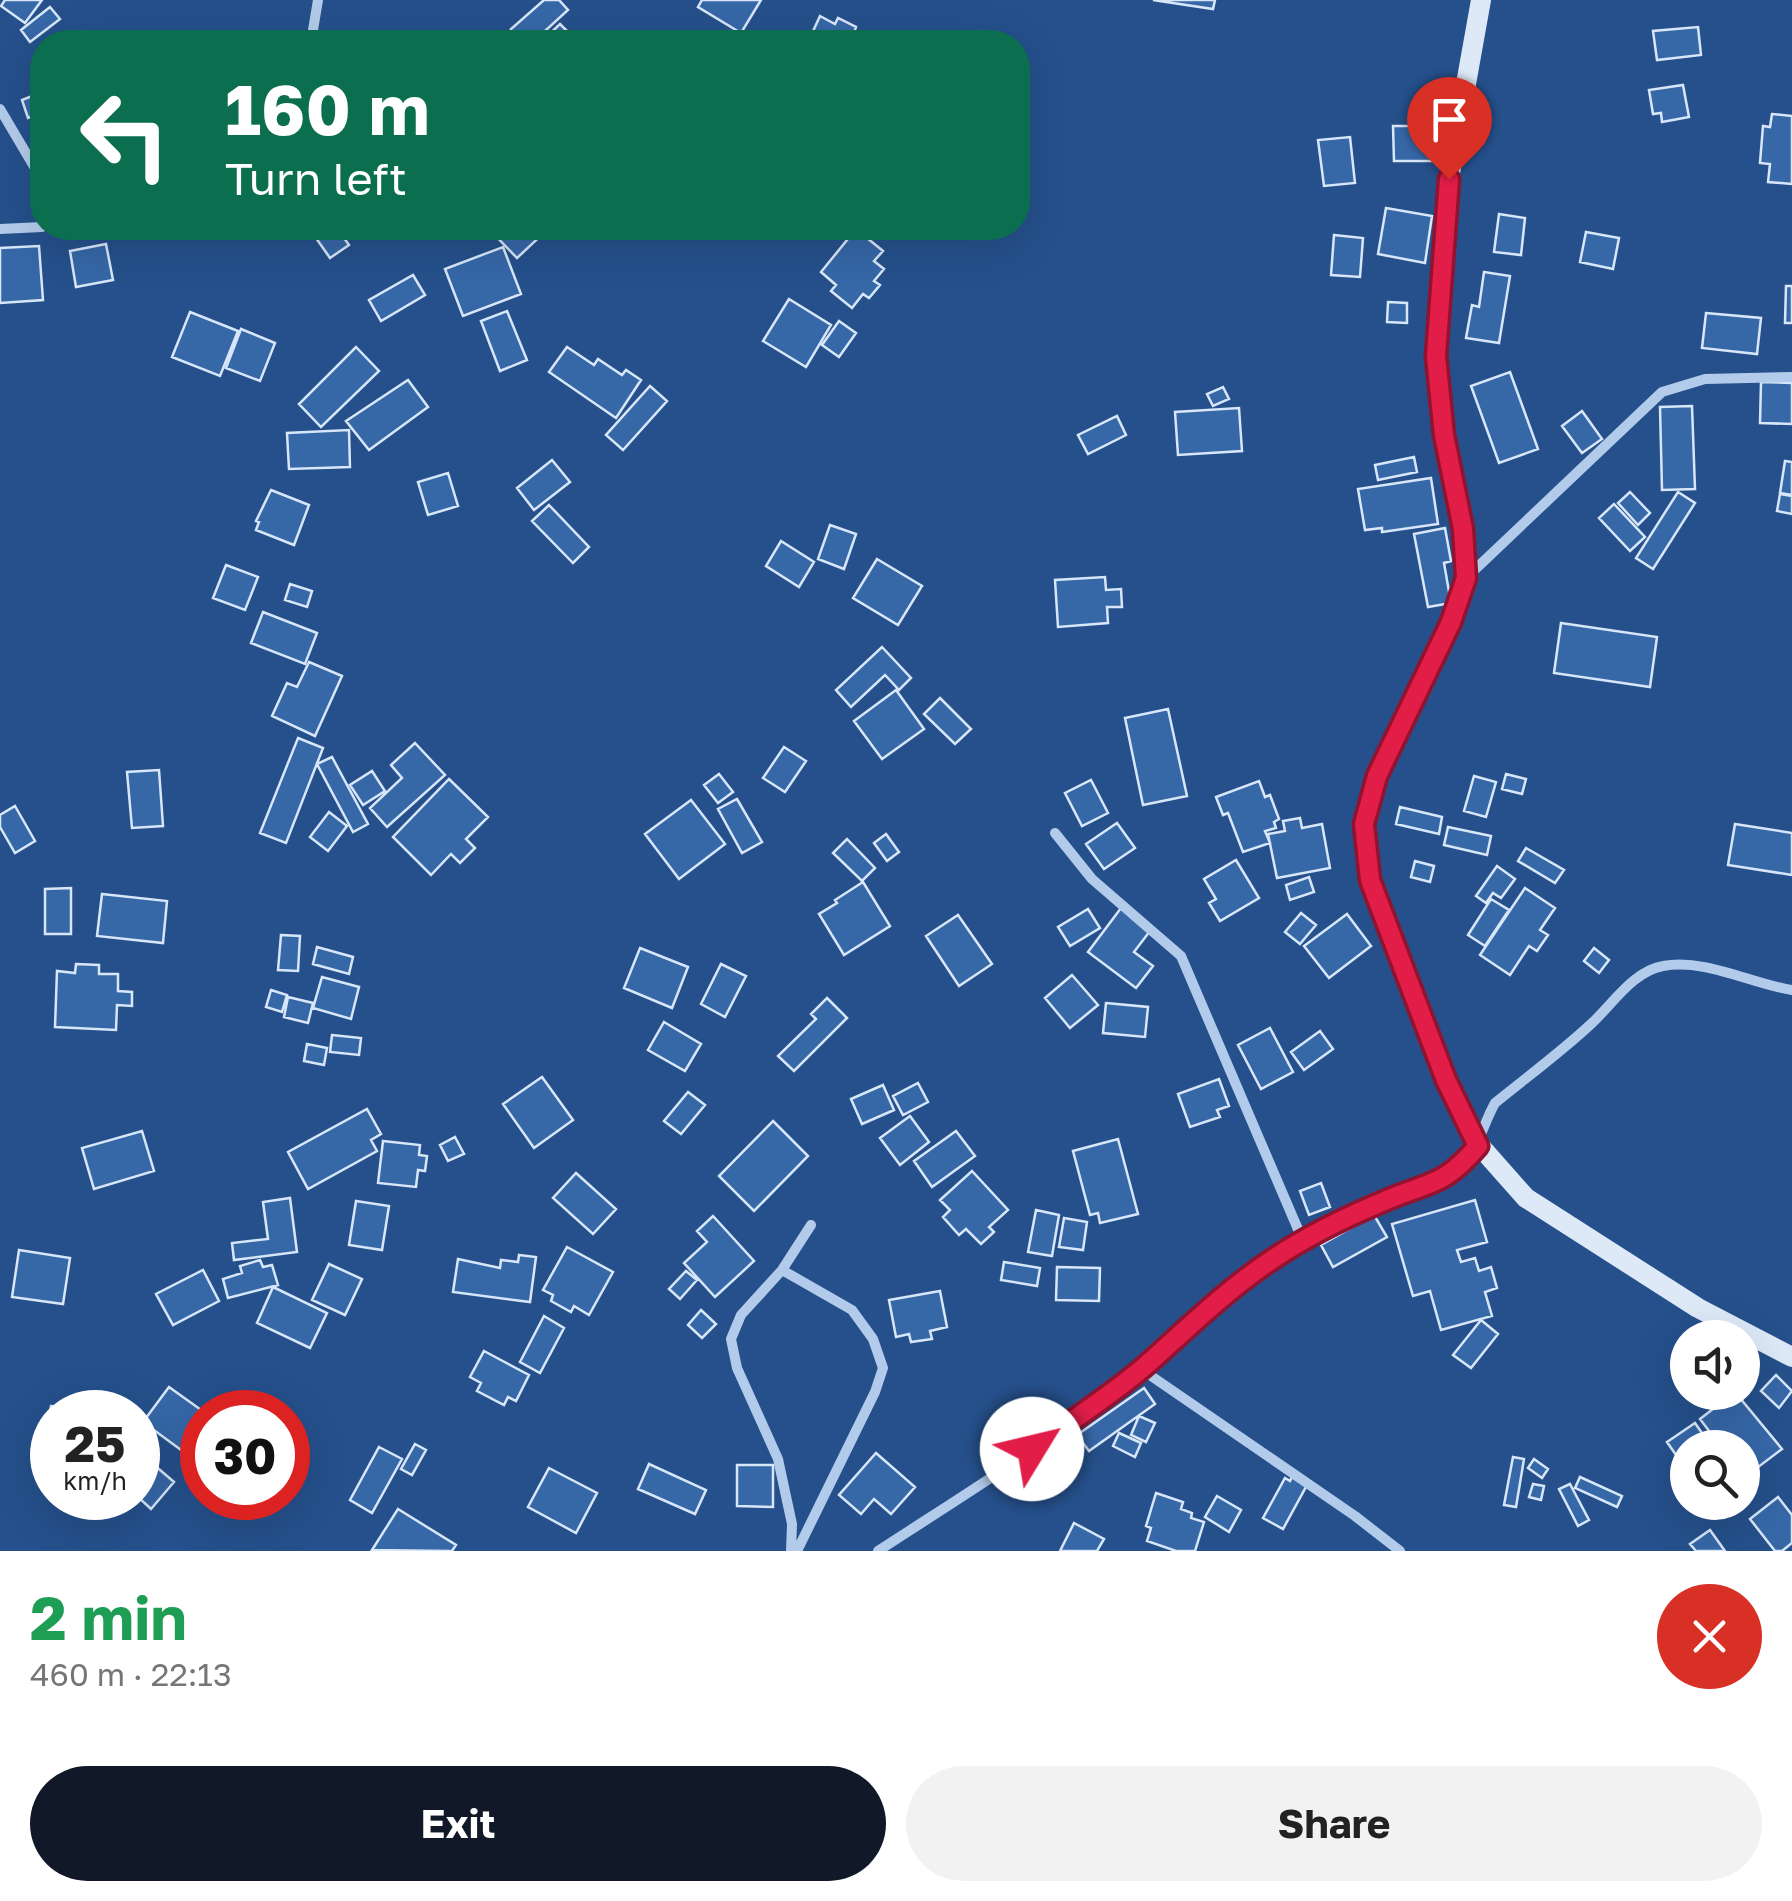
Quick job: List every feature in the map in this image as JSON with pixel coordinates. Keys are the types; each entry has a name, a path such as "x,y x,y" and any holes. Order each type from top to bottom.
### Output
{"street":[{"path":"313,30 318,0"},
{"path":"1481,0 1449,179 1436,356 1444,435 1463,529 1466,578 1451,622 1377,776 1364,824 1370,880 1446,1080 1478,1146 1526,1198 1698,1308 1792,1357"},
{"path":"0,109 30,160"},
{"path":"0,229 30,228"},
{"path":"1466,578 1662,392 1705,379 1792,377"},
{"path":"1055,833 1092,879 1181,956 1303,1241"},
{"path":"878,1551 1005,1469 1142,1369 1198,1317 1272,1260 1388,1200 1436,1184 1460,1167 1478,1146 1485,1120 1496,1103 1649,971 1663,966 1717,969 1792,990"},
{"path":"794,1551 778,1460 737,1368 731,1339 741,1315 782,1270 811,1225"},
{"path":"782,1270 852,1310 873,1340 883,1368 876,1392 794,1551"},
{"path":"1142,1369 1400,1551"}],"building":[{"path":"5,0 42,0 25,23 1,6"},
{"path":"544,0 559,0 568,10 546,30 511,29"},
{"path":"702,0 761,0 743,30 736,30 698,7"},
{"path":"1153,0 1215,0 1213,9"},
{"path":"50,7 60,19 46,30 30,30 30,42 21,30"},
{"path":"820,16 835,24 838,18 856,27 855,30 814,30"},
{"path":"1698,27 1701,55 1657,60 1653,31"},
{"path":"1683,85 1689,117 1662,122 1661,113 1653,114 1649,90"},
{"path":"30,97 30,117 28,118 22,100"},
{"path":"1772,114 1792,116 1792,184 1768,182 1770,164 1760,163 1763,126 1770,127"},
{"path":"1393,126 1438,126 1438,161 1394,161"},
{"path":"1350,137 1355,183 1324,186 1318,140"},
{"path":"1386,208 1432,216 1425,263 1378,254"},
{"path":"1499,214 1525,218 1521,255 1494,252"},
{"path":"1586,232 1619,238 1613,269 1580,262"},
{"path":"1334,235 1363,238 1360,277 1331,275"},
{"path":"317,240 345,240 349,245 330,258"},
{"path":"500,240 536,240 517,258"},
{"path":"847,240 870,240 883,251 874,261 884,269 874,281 880,285 869,298 863,294 852,308 831,291 836,285 821,272"},
{"path":"106,244 113,280 76,287 70,251"},
{"path":"39,246 43,300 0,303 0,248"},
{"path":"503,247 521,294 463,316 445,269"},
{"path":"1484,272 1510,276 1499,343 1466,338 1472,305 1479,307"},
{"path":"413,275 425,295 381,321 369,300"},
{"path":"1786,286 1792,286 1792,323 1785,323"},
{"path":"789,299 831,325 806,367 763,341"},
{"path":"1388,302 1407,303 1407,323 1387,322"},
{"path":"507,311 527,360 500,371 481,321"},
{"path":"190,312 238,331 220,376 172,357"},
{"path":"1706,313 1761,318 1757,354 1702,348"},
{"path":"839,321 856,333 839,357 822,345"},
{"path":"241,329 275,343 260,381 226,368"},
{"path":"356,347 379,371 321,427 299,404"},
{"path":"567,347 594,365 598,359 622,375 626,370 641,380 616,418 549,372"},
{"path":"1510,372 1538,449 1499,463 1471,386"},
{"path":"408,380 428,407 369,450 346,421"},
{"path":"1761,382 1792,383 1792,424 1760,423"},
{"path":"650,386 667,401 623,450 606,435"},
{"path":"1223,387 1229,399 1213,406 1207,394"},
{"path":"1692,406 1695,489 1662,490 1660,407"},
{"path":"1239,408 1242,451 1178,455 1175,412"},
{"path":"1582,411 1602,439 1582,453 1562,426"},
{"path":"1117,416 1126,435 1088,454 1078,435"},
{"path":"349,430 350,467 289,469 287,433"},
{"path":"1414,457 1417,472 1378,480 1375,465"},
{"path":"552,460 570,482 534,510 517,488"},
{"path":"1785,461 1792,462 1792,495 1780,493"},
{"path":"448,473 458,506 428,515 418,482"},
{"path":"1431,478 1438,524 1382,532 1382,528 1365,530 1358,489"},
{"path":"271,490 309,505 294,545 256,530 256,521"},
{"path":"1630,492 1650,513 1638,525 1618,503"},
{"path":"1678,492 1695,503 1653,569 1636,558"},
{"path":"1780,494 1792,496 1792,514 1777,511"},
{"path":"1614,504 1645,537 1630,551 1599,518"},
{"path":"549,505 589,547 573,563 532,521"},
{"path":"830,525 856,534 844,569 818,559"},
{"path":"1445,528 1451,561 1444,563 1451,603 1428,607 1414,534"},
{"path":"781,541 814,562 799,587 766,566"},
{"path":"877,559 922,586 898,625 853,598"},
{"path":"226,565 258,577 245,610 213,598"},
{"path":"1105,577 1106,590 1121,589 1122,607 1107,607 1108,623 1058,627 1055,580"},
{"path":"290,584 312,591 307,607 285,600"},
{"path":"263,612 317,633 305,664 251,643"},
{"path":"1561,623 1657,637 1650,687 1554,673"},
{"path":"882,647 911,678 899,690 885,675 851,707 836,690"},
{"path":"309,662 342,676 315,736 272,716 287,683 297,687"},
{"path":"896,690 924,729 882,759 854,721"},
{"path":"940,698 971,729 955,744 924,714"},
{"path":"1168,709 1187,796 1143,805 1125,718"},
{"path":"298,738 323,748 286,843 260,833"},
{"path":"415,743 445,775 387,827 370,808 402,778 391,765"},
{"path":"784,747 806,761 785,792 763,778"},
{"path":"332,757 368,824 353,832 317,764"},
{"path":"159,770 163,826 132,828 127,772"},
{"path":"372,771 385,791 363,805 350,785"},
{"path":"719,774 733,792 718,803 704,785"},
{"path":"1506,774 1526,779 1522,794 1502,789"},
{"path":"1474,776 1496,782 1486,817 1464,811"},
{"path":"449,779 488,817 466,839 475,848 460,863 451,854 431,875 393,837"},
{"path":"1091,780 1108,813 1082,826 1065,793"},
{"path":"1259,781 1265,797 1270,795 1279,819 1274,822 1276,828 1265,831 1270,843 1243,852 1228,813 1223,815 1216,797"},
{"path":"737,799 762,842 742,853 718,809"},
{"path":"691,800 725,844 679,879 645,834"},
{"path":"15,806 35,841 15,853 0,827 0,815"},
{"path":"1400,807 1442,817 1439,834 1396,824"},
{"path":"329,812 347,826 328,851 310,837"},
{"path":"1300,818 1302,828 1322,824 1330,868 1277,878 1268,834 1285,831 1283,821"},
{"path":"1117,823 1135,848 1104,869 1086,844"},
{"path":"1735,824 1792,833 1792,875 1728,865"},
{"path":"1448,827 1491,836 1487,855 1444,845"},
{"path":"886,834 899,852 887,861 874,843"},
{"path":"847,839 875,868 862,881 833,853"},
{"path":"1526,848 1564,870 1555,883 1518,861"},
{"path":"1236,860 1259,898 1220,921 1209,903 1216,899 1204,879"},
{"path":"1415,861 1434,866 1430,882 1411,877"},
{"path":"1497,866 1515,879 1501,898 1493,893 1486,903 1476,896"},
{"path":"1309,877 1314,892 1290,900 1286,885"},
{"path":"863,882 890,926 844,955 819,914"},
{"path":"71,888 71,934 45,934 45,889"},
{"path":"1525,888 1555,908 1540,930 1548,935 1537,951 1529,946 1510,975 1480,955"},
{"path":"102,894 167,901 163,943 97,936"},
{"path":"1491,899 1509,910 1485,946 1468,935"},
{"path":"1121,908 1150,931 1134,952 1153,966 1136,988 1088,952"},
{"path":"1088,909 1100,928 1070,946 1058,927"},
{"path":"1301,913 1316,925 1300,944 1285,932"},
{"path":"1347,914 1371,946 1329,978 1304,946"},
{"path":"958,915 992,964 959,986 926,936"},
{"path":"281,935 300,936 298,971 278,970"},
{"path":"317,947 353,957 349,974 313,964"},
{"path":"640,948 688,967 672,1008 624,988"},
{"path":"1594,948 1609,960 1599,973 1584,961"},
{"path":"76,964 99,965 99,974 118,974 118,991 132,992 132,1006 117,1005 116,1030 55,1027 57,971 75,973"},
{"path":"721,964 746,976 725,1017 701,1004"},
{"path":"1072,975 1098,1005 1070,1028 1045,998"},
{"path":"322,977 359,987 351,1019 313,1008"},
{"path":"271,990 287,995 282,1012 266,1007"},
{"path":"288,997 313,1003 308,1023 284,1017"},
{"path":"827,998 847,1018 794,1071 778,1056 816,1019 811,1014"},
{"path":"1106,1003 1148,1007 1145,1037 1103,1033"},
{"path":"664,1022 701,1044 685,1071 648,1050"},
{"path":"1270,1028 1293,1072 1261,1089 1238,1045"},
{"path":"1320,1031 1333,1049 1304,1070 1291,1052"},
{"path":"332,1035 361,1038 359,1055 330,1052"},
{"path":"307,1044 327,1048 324,1065 304,1061"},
{"path":"542,1077 573,1120 534,1148 503,1104"},
{"path":"1219,1079 1229,1106 1217,1110 1220,1117 1190,1127 1178,1094"},
{"path":"918,1083 928,1102 903,1115 893,1096"},
{"path":"883,1085 894,1110 862,1124 851,1099"},
{"path":"688,1092 705,1105 681,1134 664,1121"},
{"path":"367,1109 381,1134 371,1140 377,1151 308,1189 288,1152"},
{"path":"910,1116 929,1142 900,1165 880,1138"},
{"path":"773,1121 808,1156 754,1211 719,1176"},
{"path":"142,1131 154,1171 94,1189 82,1148"},
{"path":"956,1131 975,1156 932,1187 914,1161"},
{"path":"455,1137 464,1154 448,1161 440,1145"},
{"path":"1118,1139 1138,1214 1100,1223 1098,1213 1090,1215 1073,1151"},
{"path":"383,1141 420,1145 419,1155 427,1156 425,1171 418,1170 416,1187 378,1183"},
{"path":"972,1171 1008,1210 989,1227 994,1232 981,1244 966,1229 959,1235 943,1217 950,1210 940,1200"},
{"path":"576,1173 616,1209 593,1234 553,1198"},
{"path":"1321,1183 1330,1207 1309,1215 1300,1191"},
{"path":"290,1198 297,1252 234,1260 232,1243 268,1239 263,1202"},
{"path":"1475,1200 1487,1242 1457,1250 1461,1262 1475,1258 1479,1271 1491,1267 1497,1288 1485,1292 1492,1316 1441,1330 1430,1291 1413,1296 1392,1224"},
{"path":"356,1201 389,1206 382,1250 349,1245"},
{"path":"1036,1210 1059,1215 1052,1256 1028,1252"},
{"path":"1374,1215 1387,1237 1333,1267 1321,1245"},
{"path":"713,1216 754,1261 715,1297 684,1263 707,1242 697,1231"},
{"path":"1064,1218 1087,1222 1083,1250 1059,1247"},
{"path":"567,1247 613,1272 589,1315 574,1306 571,1312 551,1301 553,1295 543,1290"},
{"path":"19,1250 70,1258 63,1304 12,1297"},
{"path":"519,1255 536,1257 530,1302 453,1292 458,1259 500,1268 501,1260 518,1262"},
{"path":"260,1260 263,1267 272,1265 278,1285 228,1298 223,1279 242,1273 240,1266"},
{"path":"1004,1262 1040,1268 1037,1286 1001,1280"},
{"path":"329,1264 362,1279 345,1315 312,1300"},
{"path":"1057,1267 1100,1268 1099,1301 1056,1300"},
{"path":"203,1270 219,1301 173,1325 156,1294"},
{"path":"686,1271 697,1280 680,1299 669,1289"},
{"path":"273,1287 327,1313 310,1348 257,1323"},
{"path":"940,1291 947,1327 930,1331 932,1339 911,1342 909,1334 896,1337 889,1300"},
{"path":"701,1310 716,1324 702,1338 688,1325"},
{"path":"544,1316 564,1328 540,1373 520,1362"},
{"path":"1481,1320 1498,1334 1471,1368 1453,1355"},
{"path":"484,1351 529,1375 516,1401 508,1397 504,1405 477,1391 481,1383 470,1377"},
{"path":"1776,1375 1792,1391 1779,1408 1761,1391"},
{"path":"169,1387 180,1395 180,1449 160,1435 160,1399"},
{"path":"1144,1388 1155,1404 1089,1451 1077,1435"},
{"path":"1712,1410 1750,1410 1782,1449 1760,1466 1760,1430 1708,1430 1700,1419"},
{"path":"1139,1416 1155,1423 1146,1442 1131,1435"},
{"path":"1119,1433 1141,1443 1135,1457 1113,1446"},
{"path":"415,1444 426,1450 412,1475 401,1469"},
{"path":"379,1447 402,1459 372,1513 350,1500"},
{"path":"876,1453 915,1487 891,1514 874,1499 861,1514 839,1495"},
{"path":"1513,1457 1524,1459 1516,1507 1504,1505"},
{"path":"1534,1459 1548,1469 1542,1478 1528,1468"},
{"path":"649,1464 706,1490 695,1514 638,1489"},
{"path":"737,1465 773,1465 773,1507 737,1506"},
{"path":"549,1468 597,1493 576,1533 528,1507"},
{"path":"160,1470 174,1482 160,1498"},
{"path":"1292,1477 1307,1485 1283,1529 1263,1518 1285,1478 1290,1481"},
{"path":"1580,1477 1622,1496 1617,1507 1575,1488"},
{"path":"1533,1484 1544,1486 1541,1500 1529,1497"},
{"path":"1570,1484 1589,1520 1578,1526 1559,1489"},
{"path":"1156,1493 1183,1502 1181,1509 1204,1522 1195,1551 1176,1551 1147,1541 1151,1528 1146,1526"},
{"path":"1217,1496 1241,1510 1229,1532 1205,1517"},
{"path":"1778,1497 1792,1515 1792,1543 1782,1551 1775,1551 1751,1520 1760,1520 1760,1511"},
{"path":"398,1509 456,1545 452,1551 372,1550"},
{"path":"1074,1523 1104,1539 1097,1551 1060,1551"},
{"path":"1710,1530 1725,1551 1696,1551 1690,1544"}],"route":[{"path":"1032,1449 1142,1369 1184,1329 1272,1260 1338,1221 1436,1184 1460,1167 1478,1146 1446,1080 1370,880 1364,824 1377,776 1451,622 1466,578 1463,529 1444,435 1436,356 1449,179"}]}
